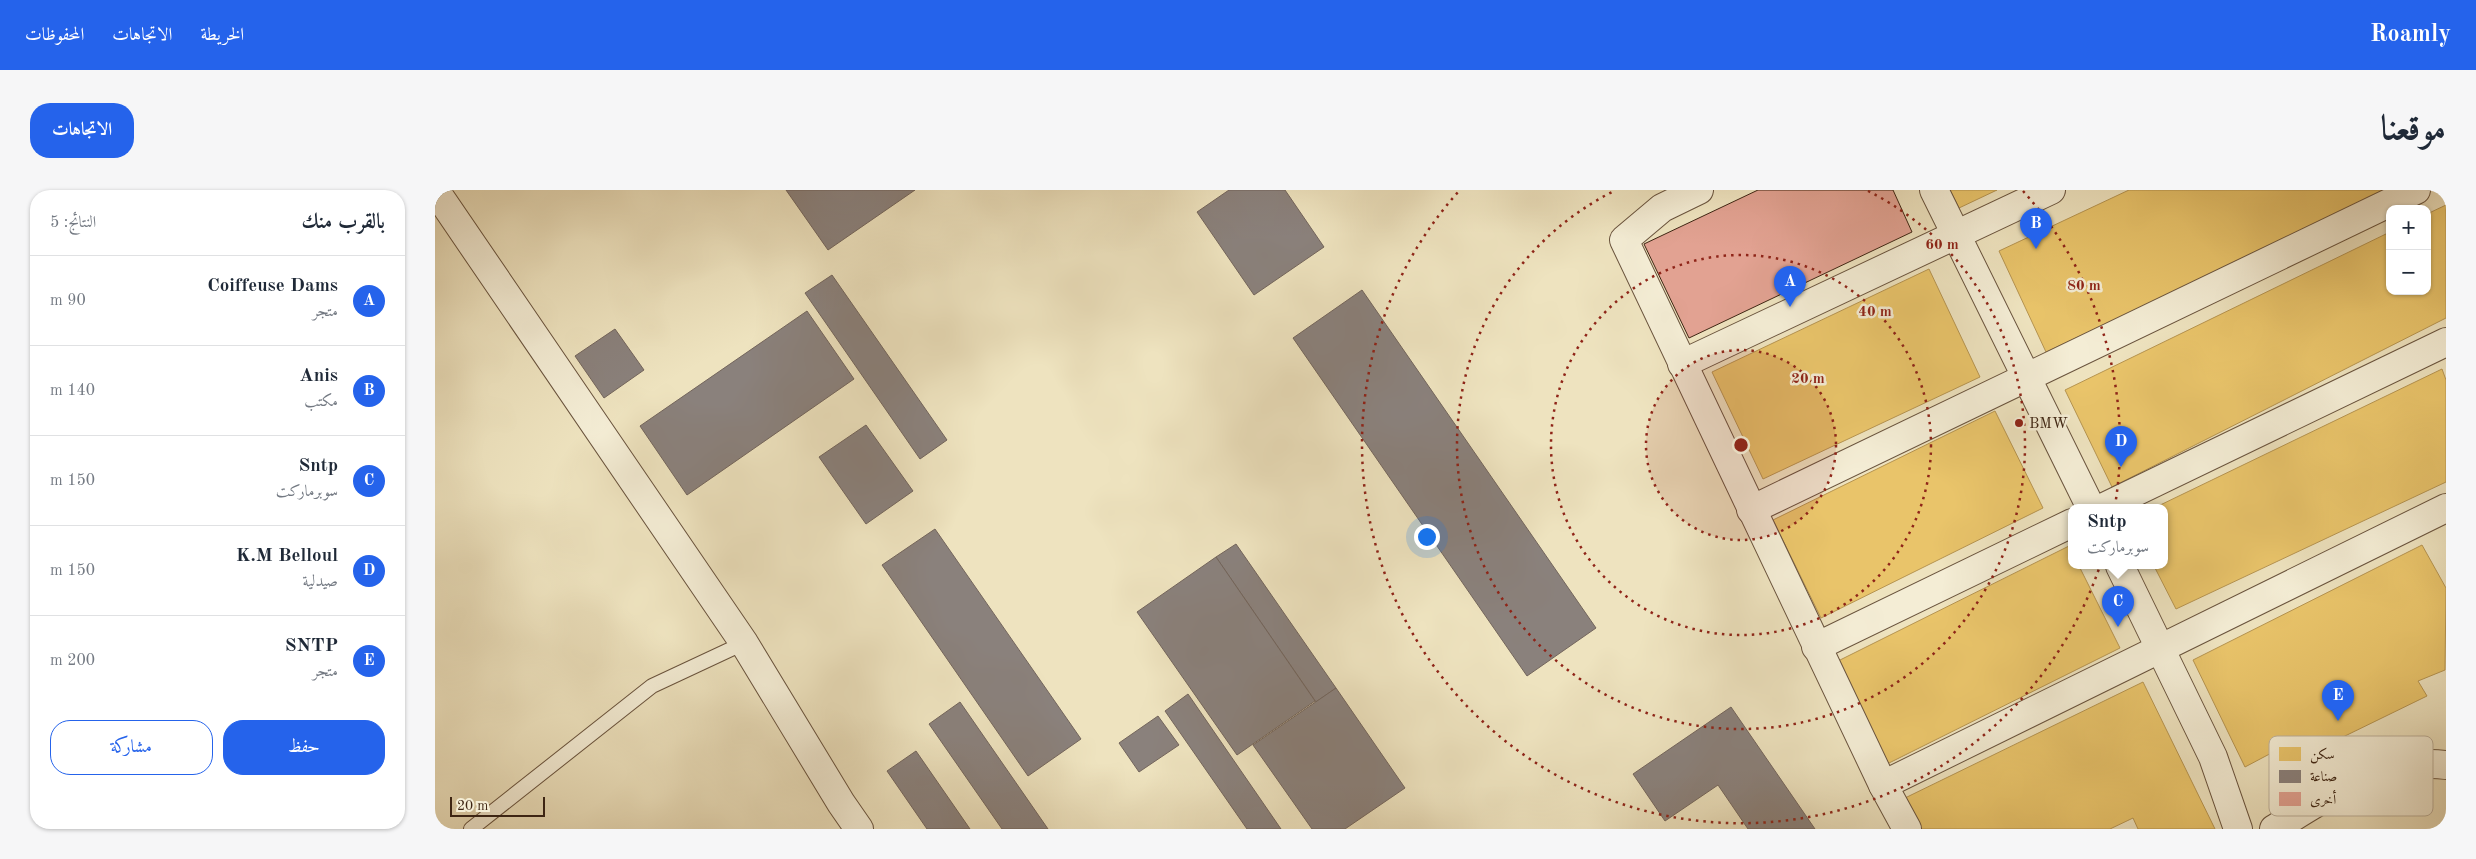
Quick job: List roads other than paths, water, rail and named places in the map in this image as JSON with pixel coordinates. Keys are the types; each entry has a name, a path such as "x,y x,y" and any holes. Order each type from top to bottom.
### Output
{"street":[{"path":"435,190 744,643 841,803 859,829"},
{"path":"1699,190 1662,208 1624,240 1816,647 1883,785 1907,829"},
{"path":"1934,190 2025,378 2089,504"},
{"path":"1682,364 2051,190"},
{"path":"1751,510 2416,190"},
{"path":"2110,504 2446,342"},
{"path":"1883,785 2446,508"},
{"path":"1816,647 2068,525"},
{"path":"2122,569 2213,757 2238,829"},
{"path":"2433,764 2446,765"},
{"path":"2274,829 2296,816"}],"lane":[{"path":"471,829 652,686 744,643"}],"place":[{"name":"Anis","path":"2036,249"},
{"name":"Coiffeuse Dams","path":"1790,307"},
{"name":"BMW","path":"2019,423"},
{"name":"K.M Belloul","path":"2121,467"},
{"name":"Sntp","path":"2118,627"},
{"name":"SNTP","path":"2338,721"}]}
